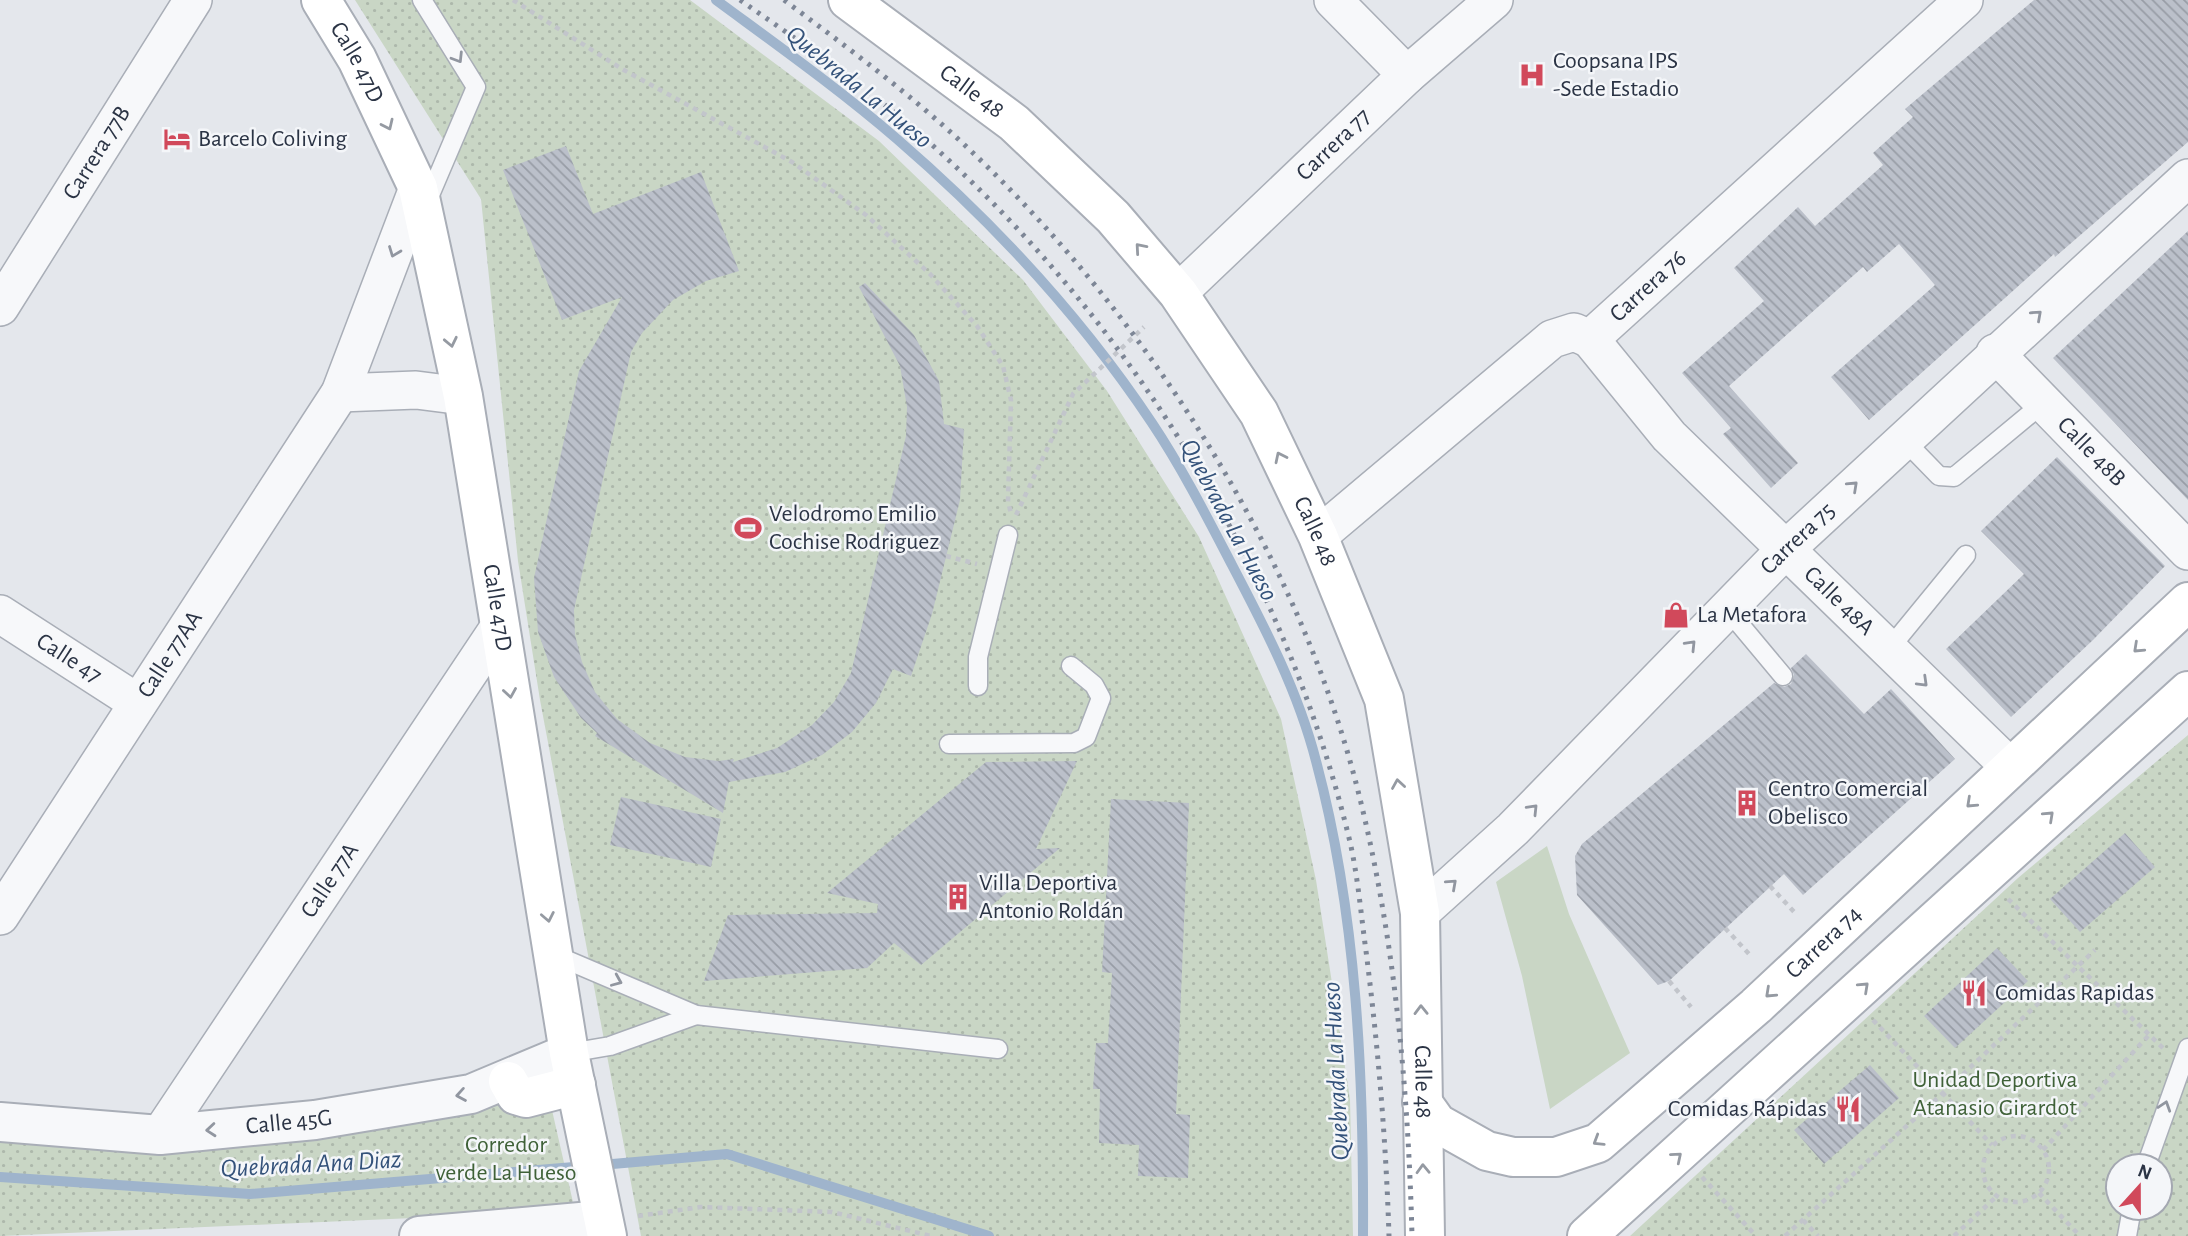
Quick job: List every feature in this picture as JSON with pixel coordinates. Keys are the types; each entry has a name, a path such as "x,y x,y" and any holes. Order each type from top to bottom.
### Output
{"main road":[{"name":"Calle 47D","path":"321,0 357,58 420,199 463,396 526,798 574,1077 609,1217"},
{"name":"Calle 48","path":"848,0 1014,122 1113,217 1178,293 1259,413 1318,536 1384,699 1420,913 1426,1236"},
{"name":"Carrera 74","path":"1422,1102 1437,1123 1487,1151 1513,1157 1556,1157 1598,1143 1756,1006 2188,602"},
{"path":"1603,1226 2188,691"}],"street":[{"name":"Carrera 77B","path":"0,307 193,0"},
{"path":"1333,0 1407,75"},
{"name":"Carrera 77","path":"1178,293 1407,75 1494,0"},
{"name":"Carrera 76","path":"1318,536 1552,339 1574,332 1590,339 1964,0"},
{"name":"Carrera 75","path":"1420,913 1513,829 1785,550 1995,353 2188,178"},
{"name":"Calle 77AA","path":"0,916 340,393 420,199"},
{"name":"Calle 48A","path":"1590,339 1669,436 2010,766"},
{"name":"Calle 48B","path":"1995,353 2188,551"},
{"path":"340,393 416,390 463,396"},
{"name":"Calle 47","path":"0,614 138,703"},
{"name":"Calle 77A","path":"160,1135 500,626"},
{"name":"Calle 45G","path":"0,1122 160,1135 315,1120 471,1094 508,1081 574,1077"},
{"path":"419,1236 609,1217"}],"lane":[{"path":"420,199 476,87 422,0"},
{"path":"1903,439 1939,476 1954,477 2042,404"},
{"path":"978,686 978,657 1008,535"},
{"path":"1889,649 1966,555"},
{"path":"1727,609 1783,676"},
{"path":"949,744 1074,743 1086,737 1101,698 1094,685 1071,666"},
{"path":"555,955 696,1015 998,1049"},
{"path":"574,1077 610,1046 696,1015"},
{"path":"2151,1152 2188,1048"}],"path":[{"path":"513,0 622,69 792,162 866,215 930,274 977,326 1003,366 1011,400 1008,502 1013,521 1073,394 1144,327"},
{"path":"946,556 998,569"},
{"path":"1770,886 1797,915"},
{"path":"2002,894 2180,1065"},
{"path":"1724,928 1750,955"},
{"path":"1785,1236 2095,950"},
{"path":"1669,981 1690,1007"},
{"path":"1870,1016 1992,1145"},
{"path":"2043,1150 2150,1035"},
{"path":"2025,1137 2043,1150 2049,1172 2039,1193 2018,1202 1997,1196 1988,1188 1982,1166 1992,1145 2002,1139 2025,1137"},
{"path":"1699,1174 1756,1236"},
{"path":"2039,1193 2080,1236"},
{"path":"1954,1236 1997,1196"},
{"path":"609,1217 701,1207 832,1212 931,1236"},
{"path":"1803,1220 1818,1236"}],"green space":[{"path":"355,0 690,0 879,141 1023,280 1107,391 1199,537 1281,719 1316,880 1350,1099 1353,1236 641,1236 540,700 518,561 481,199"},
{"name":"Unidad Deportiva Atanasio Girardot","path":"2188,735 2188,1236 1630,1236 2018,878"},
{"path":"1547,846 1569,914 1630,1053 1550,1109 1522,976 1496,882"},
{"name":"Corredor verde La Hueso","path":"549,1097 575,1211 0,1236 0,1133 168,1148"}],"building":[{"path":"2034,0 2188,0 2188,142 2055,257 2054,254 1869,420 1831,377 1935,285 1899,244 1867,272 1863,267 1729,386 1798,463 1771,488 1723,434 1731,428 1682,373 1764,301 1734,268 1798,207 1815,226 1883,165 1873,153 1913,117 1905,109"},
{"path":"566,146 593,214 701,172 739,271 706,281 673,300 642,333 631,352 574,610 575,635 582,662 595,692 617,719 650,743 685,757 718,761 734,759 733,762 777,748 812,725 834,702 851,673 906,436 907,407 900,366 859,287 865,283 914,335 939,381 944,424 964,429 960,500 932,614 911,676 893,669 876,703 852,732 822,755 785,772 729,782 723,813 595,736 597,733 581,718 554,677 538,632 534,578 579,371 622,297 562,320 503,170"},
{"path":"2188,231 2188,500 2053,358"},
{"path":"2057,457 2165,566 2093,640 2011,717 1946,649 2024,574 1981,531"},
{"name":"Centro Comercial Obelisco","path":"1806,654 1864,714 1891,689 1955,759 1803,895 1784,874 1669,981 1658,985 1577,895 1575,856 1582,844 1774,683 1784,687 1791,684 1794,675 1791,668"},
{"path":"1077,761 1036,849 1060,848 921,965 894,943 867,968 704,981 728,915 877,913 878,904 827,893 986,762"},
{"path":"621,797 721,819 711,867 610,845"},
{"path":"1111,799 1189,803 1176,1114 1190,1115 1188,1178 1138,1176 1139,1145 1099,1143 1100,1089 1093,1089 1096,1043 1108,1043 1112,973 1102,972"},
{"path":"2125,833 2155,867 2080,932 2050,899"},
{"path":"1997,948 2028,981 1955,1048 1924,1016"},
{"path":"1870,1065 1899,1098 1824,1164 1794,1130"}],"waterway":[{"name":"Quebrada La Hueso","path":"716,0 875,121 967,203 1034,272 1125,384 1174,457 1213,529 1290,685 1309,735 1330,819 1341,878 1355,997 1362,1117 1363,1236"},
{"name":"Quebrada Ana Diaz","path":"601,1165 727,1154 989,1236"},
{"name":"Quebrada Ana Diaz","path":"0,1177 250,1194 586,1166"}],"railway":[{"path":"740,0 878,100 922,136 998,208 1068,286 1132,369 1190,456 1241,548 1285,643 1322,741 1350,842 1378,1058 1389,1236"},
{"path":"784,0 926,111 971,151 1035,216 1096,286 1153,362 1206,441 1253,524 1295,609 1329,695 1356,783 1369,838 1397,1008 1407,1122 1412,1236"}],"place":[{"name":"Coopsana IPS -Sede Estadio","path":"1532,75"},
{"name":"Barcelo Coliving","path":"177,139"},
{"name":"Velodromo Emilio Cochise Rodriguez","path":"748,528"},
{"name":"La Metafora","path":"1676,615"},
{"name":"Centro Comercial Obelisco","path":"1747,803"},
{"name":"Villa Deportiva Antonio Roldán","path":"958,897"},
{"name":"Comidas Rapidas","path":"1974,993"},
{"name":"Comidas Rápidas","path":"1848,1109"}]}
